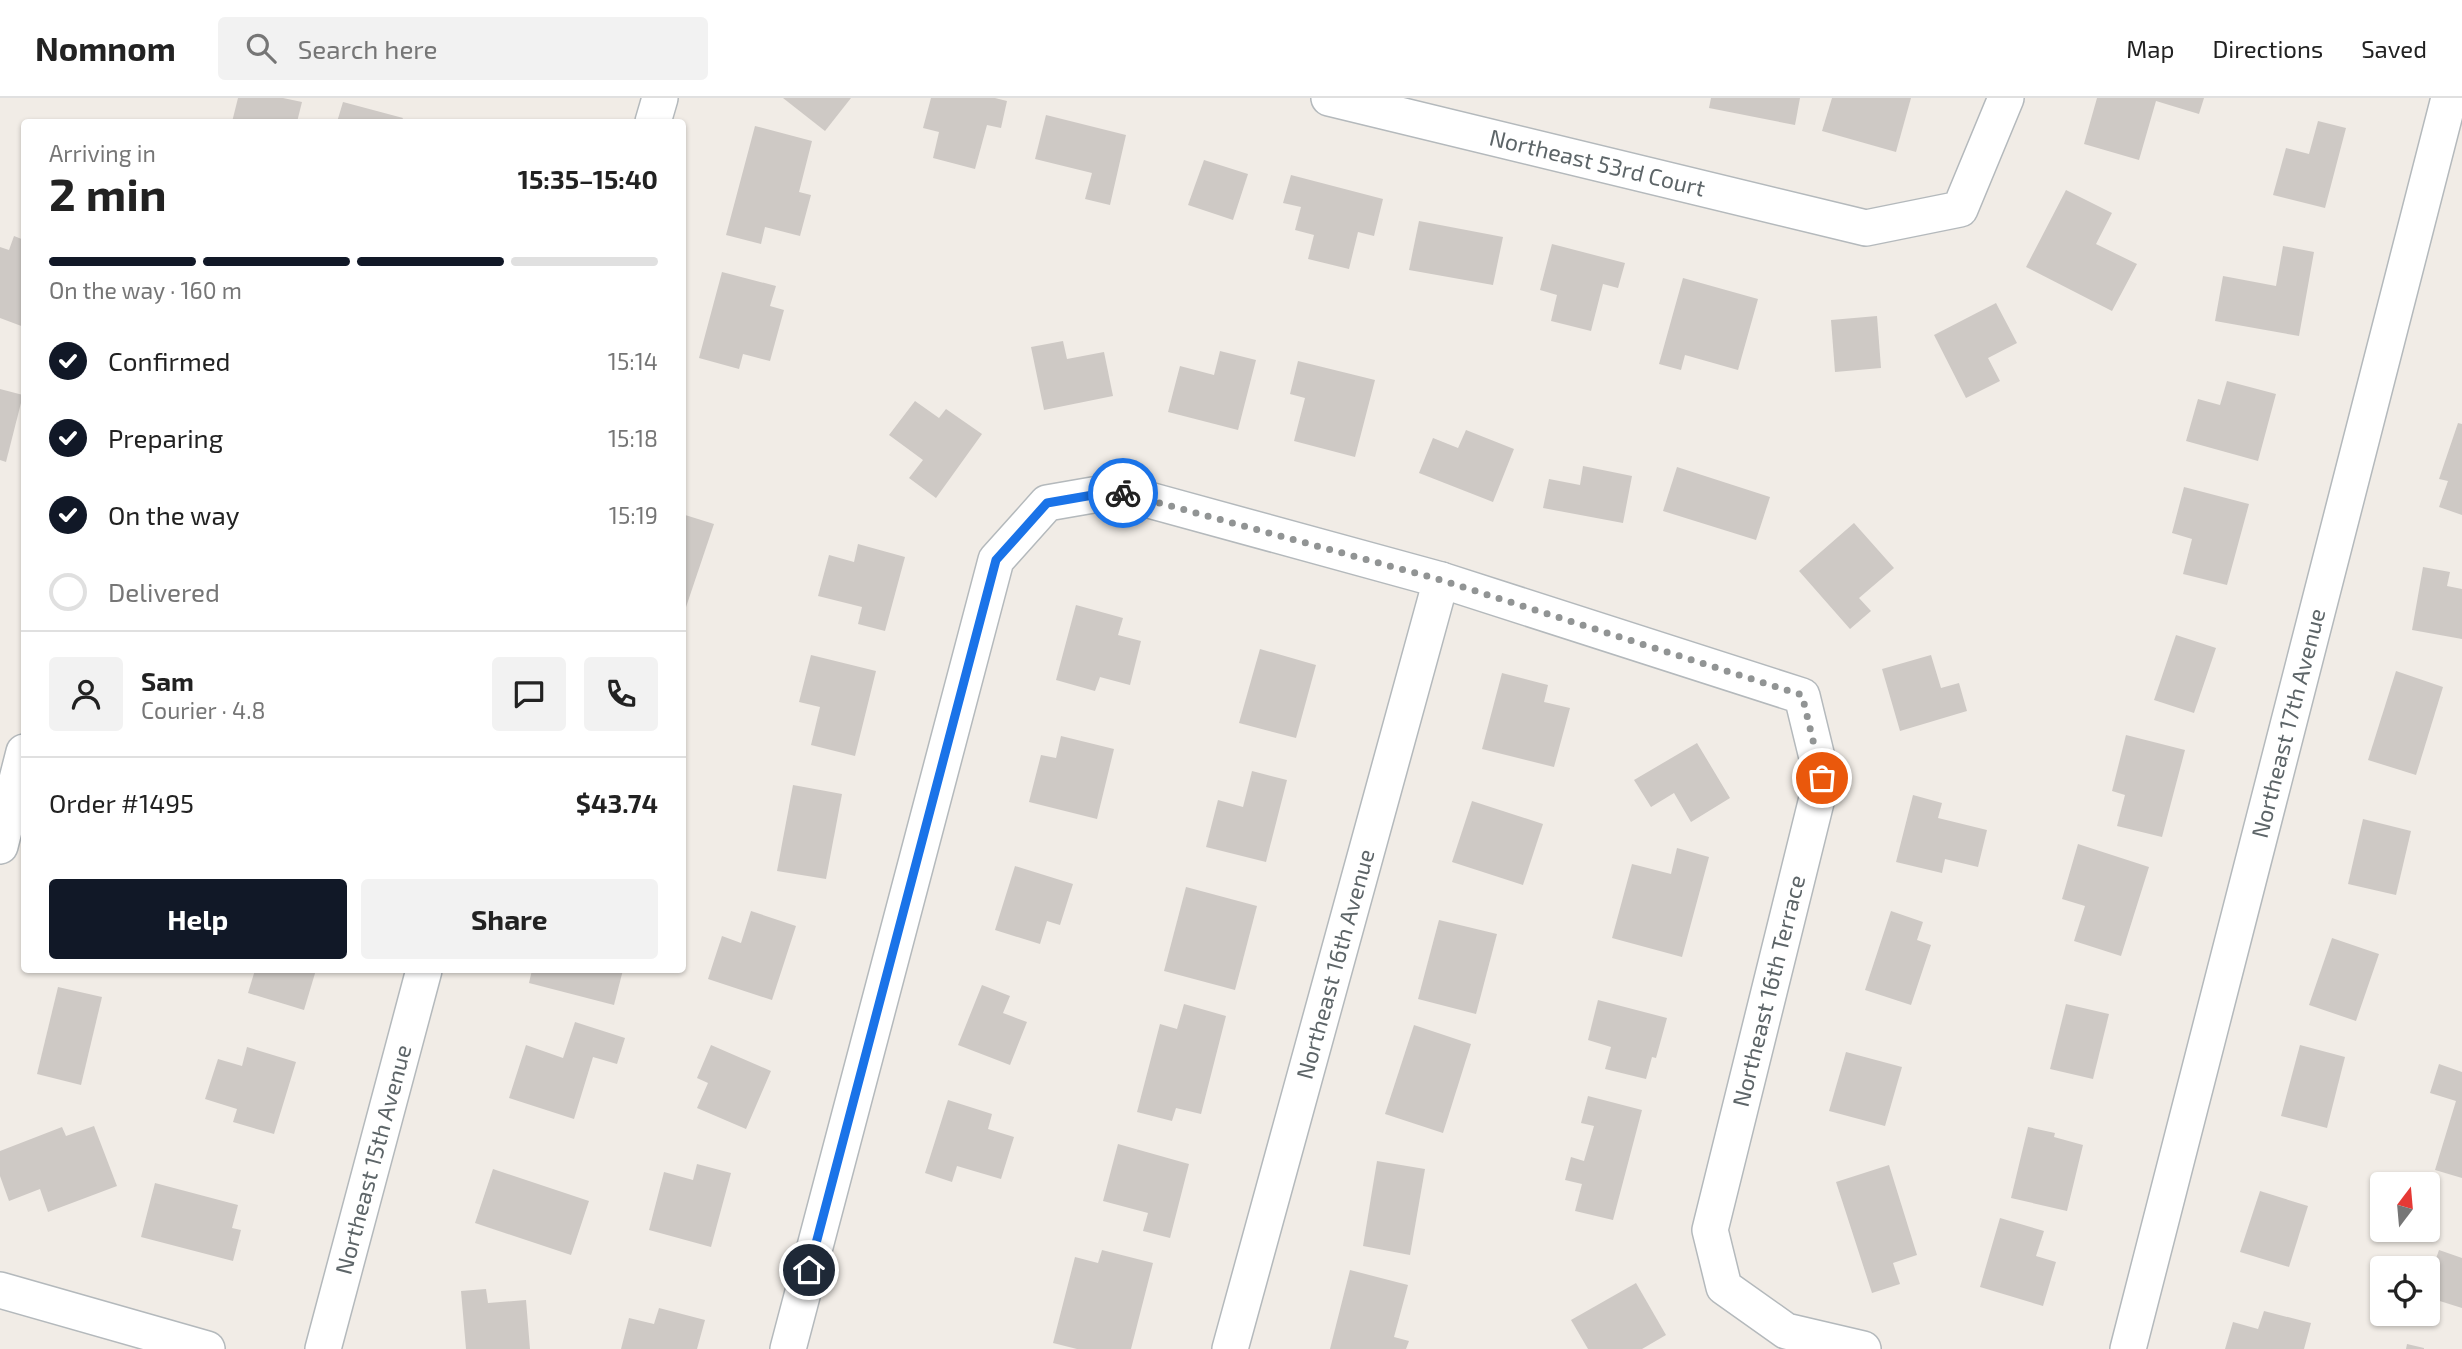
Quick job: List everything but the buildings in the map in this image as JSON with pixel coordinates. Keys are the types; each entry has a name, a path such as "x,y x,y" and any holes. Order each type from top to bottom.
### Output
{"street":[{"path":"654,119 660,98"},
{"name":"Northeast 53rd Court","path":"1329,98 1866,228 1960,209 2006,98"},
{"name":"Northeast 17th Avenue","path":"2128,1349 2449,98"},
{"path":"788,1349 996,560 1047,503 1116,491 1441,580"},
{"name":"Northeast 16th Terrace","path":"1441,580 1802,695 1822,778 1710,1230 1724,1287 1786,1331 1863,1349"},
{"name":"Northeast 16th Avenue","path":"1230,1349 1441,580"},
{"path":"0,846 21,764"},
{"name":"Northeast 15th Avenue","path":"323,1349 423,973"},
{"path":"0,1290 207,1349"}],"way so far":[{"path":"1123,493 1441,580 1802,695 1822,778"}],"route":[{"path":"809,1270 996,560 1047,503 1116,491 1123,493"}]}
